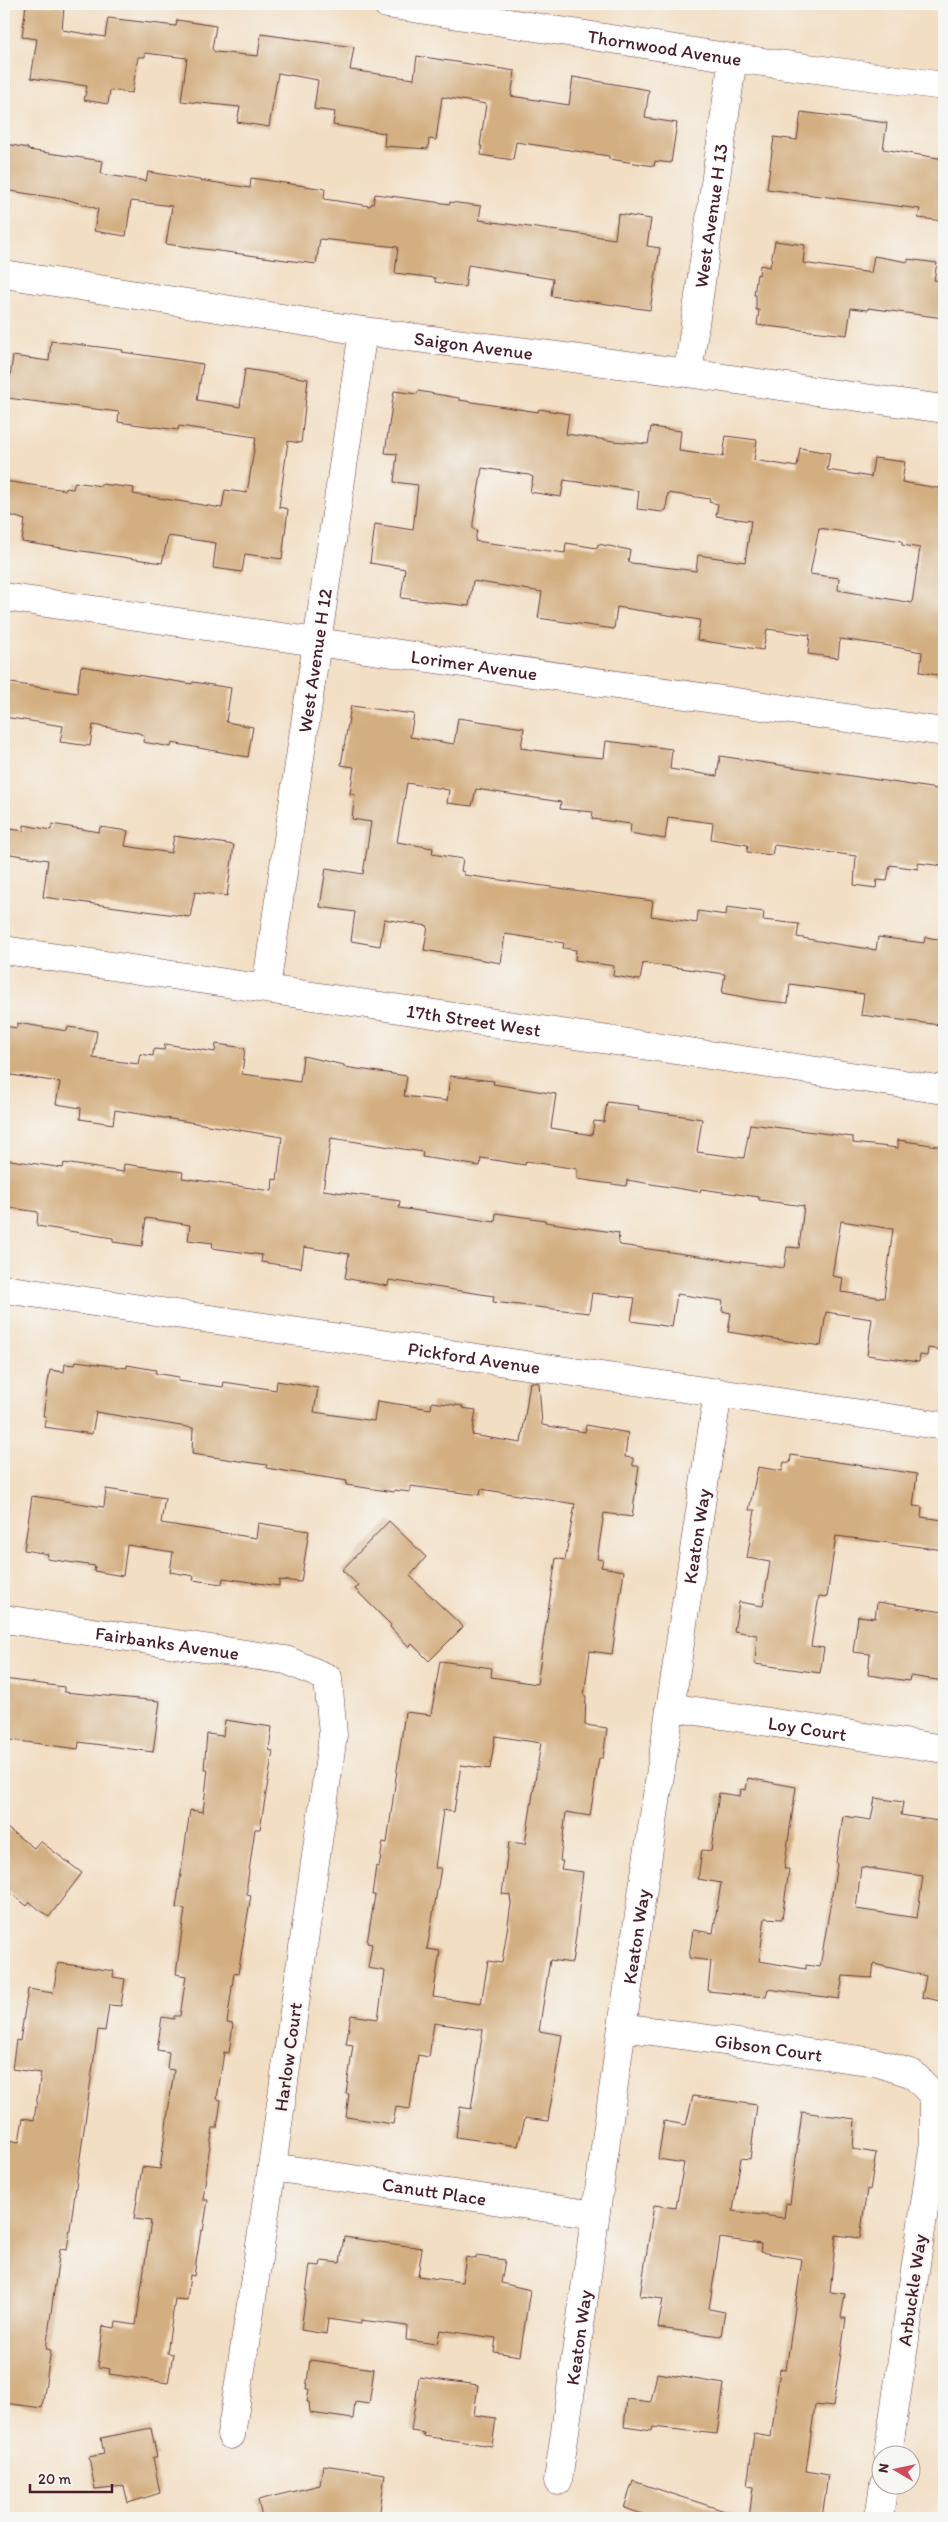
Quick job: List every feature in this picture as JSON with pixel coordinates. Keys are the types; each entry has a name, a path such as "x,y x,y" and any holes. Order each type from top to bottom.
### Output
{"street":[{"name":"Thornwood Avenue","path":"388,4 734,58 944,86"},
{"name":"West Avenue H 13","path":"688,373 734,58"},
{"name":"Saigon Avenue","path":"4,274 363,332 688,373 944,410"},
{"name":"West Avenue H 12","path":"266,988 363,332"},
{"name":"Lorimer Avenue","path":"4,597 944,732"},
{"name":"17th Street West","path":"4,950 944,1090"},
{"name":"Pickford Avenue","path":"4,1289 944,1426"},
{"name":"Keaton Way","path":"558,2481 594,2215 718,1392"},
{"name":"Fairbanks Avenue","path":"4,1619 286,1660 328,1678"},
{"name":"Harlow Court","path":"231,2434 272,2167 333,1735 328,1678"},
{"name":"Loy Court","path":"670,1707 944,1749"},
{"name":"Gibson Court","path":"622,2027 875,2062 913,2074"},
{"name":"Arbuckle Way","path":"889,2444 934,2142 934,2096 913,2074"},
{"name":"Canutt Place","path":"272,2167 594,2215"},
{"path":"879,2518 883,2494"}],"building":[{"path":"26,4 64,7 62,30 105,37 108,18 176,26 177,20 216,26 212,49 215,52 258,56 261,34 354,47 350,70 414,79 417,56 515,71 511,96 569,105 573,77 649,90 645,118 677,123 671,163 655,161 654,166 609,159 609,156 516,142 513,160 481,155 482,146 480,146 486,104 442,97 436,140 429,139 428,149 384,146 385,133 333,125 335,112 314,109 318,80 278,73 269,127 237,122 240,107 181,101 187,58 145,53 145,57 138,57 132,93 110,90 108,104 84,100 87,86 31,78 37,39 22,37"},
{"path":"801,112 887,123 883,149 944,159 944,221 918,218 920,209 767,189 774,137 797,140"},
{"path":"6,144 28,148 28,150 103,161 101,174 146,181 148,172 250,188 251,178 325,189 324,199 370,206 373,204 375,194 450,204 450,202 481,206 479,220 615,239 618,214 651,219 647,246 660,248 650,310 551,296 553,279 468,265 465,287 435,282 435,278 395,273 398,247 320,239 316,264 166,244 172,206 131,201 126,236 94,231 98,209 69,200 4,190"},
{"path":"775,241 805,245 803,263 871,273 874,256 908,262 908,259 937,263 934,280 944,281 944,318 868,308 868,310 851,308 847,335 757,325 759,310 756,310 756,295 754,295 757,274 759,275 760,265 770,267"},
{"path":"51,341 123,350 122,352 203,364 197,400 240,407 245,369 308,379 301,443 288,441 279,507 288,509 282,559 245,554 242,572 213,568 216,543 168,536 162,563 22,542 25,520 4,513 4,481 66,490 66,488 73,489 75,482 134,488 133,494 222,508 225,490 247,493 256,437 179,426 178,430 118,422 119,412 7,398 13,356 49,361"},
{"path":"394,391 417,394 418,391 459,398 459,400 538,412 539,409 569,414 566,434 648,444 651,427 681,431 679,451 723,457 726,436 757,440 754,460 797,467 800,448 830,453 827,470 871,477 874,458 905,462 902,482 944,489 944,676 920,672 922,652 884,645 840,639 838,658 808,654 810,635 767,629 763,650 697,640 700,620 617,607 614,629 538,618 542,592 473,581 469,606 401,598 405,569 370,563 375,524 413,530 418,485 394,482 397,454 385,453","holes":["482,468 529,475 533,477 530,492 561,497 564,480 639,491 637,509 662,512 666,510 668,493 710,499 709,502 718,504 716,516 751,521 745,562 698,555 696,571 631,563 628,561 630,550 598,544 597,548 566,543 565,553 475,541 477,530 473,529 473,523","819,528 902,541 902,545 920,548 912,603 838,590 839,578 810,574"]},
{"path":"81,666 192,684 193,682 231,688 226,722 253,727 248,757 172,743 171,747 143,742 144,736 139,733 93,725 90,746 60,742 63,726 4,717 4,682 77,693"},
{"path":"351,706 414,714 410,737 454,744 458,718 524,728 521,748 568,755 604,758 606,741 672,749 670,769 717,776 720,756 944,790 944,866 918,863 918,869 890,865 887,881 877,880 876,888 854,885 856,856 774,845 772,855 747,852 748,845 711,839 713,823 668,817 665,839 630,833 631,824 592,819 593,812 560,809 561,802 476,789 472,806 447,803 449,790 407,783 397,842 433,848 432,854 463,859 461,871 464,872 464,875 653,901 651,916 697,923 698,911 726,915 727,907 764,912 763,920 799,924 797,937 876,950 878,937 924,943 925,937 944,940 944,997 940,1025 861,1015 864,994 790,984 788,1003 759,1000 722,993 725,974 643,963 640,980 613,976 614,966 575,960 576,950 563,948 564,943 505,934 501,963 424,950 428,926 384,919 380,946 351,941 355,912 320,907 326,868 363,874 371,822 352,819 355,795 350,794 354,767 341,765"},
{"path":"52,824 99,832 100,827 128,831 125,846 171,853 174,836 234,845 227,896 195,892 190,917 43,897 48,860 4,853 4,828 24,831 24,825 51,830"},
{"path":"17,1023 67,1031 68,1027 97,1031 93,1058 138,1064 140,1054 153,1056 154,1049 164,1050 165,1044 215,1052 216,1044 245,1048 242,1074 300,1082 303,1056 344,1065 344,1067 407,1076 404,1096 447,1101 450,1076 494,1081 493,1084 556,1094 551,1128 592,1135 594,1121 604,1122 607,1102 639,1106 638,1109 702,1119 697,1152 744,1158 750,1124 853,1137 853,1143 898,1148 898,1140 944,1147 944,1350 928,1348 927,1356 920,1355 919,1362 867,1355 872,1319 826,1312 821,1346 728,1332 731,1313 722,1311 723,1301 677,1294 672,1327 631,1321 635,1298 592,1293 589,1313 493,1302 494,1296 389,1280 388,1286 345,1278 349,1254 304,1247 301,1268 261,1262 262,1255 212,1248 213,1243 188,1240 190,1225 146,1218 142,1246 113,1242 113,1238 37,1226 38,1212 4,1207 4,1159 63,1168 64,1163 123,1172 124,1164 183,1172 182,1178 272,1191 273,1179 277,1180 282,1137 115,1110 113,1124 80,1119 81,1108 56,1104 60,1082 4,1074 4,1026 17,1028","holes":["331,1138 423,1152 422,1157 480,1166 481,1158 525,1165 526,1161 577,1169 577,1179 626,1186 627,1180 700,1192 701,1189 759,1197 759,1200 804,1206 799,1248 787,1247 784,1268 620,1245 618,1243 619,1233 545,1222 545,1220 496,1213 495,1222 399,1208 400,1201 323,1190","841,1221 893,1229 884,1298 841,1292 843,1278 832,1276"]},
{"path":"76,1361 127,1368 127,1365 156,1370 155,1373 179,1377 178,1381 223,1387 224,1382 276,1390 277,1381 318,1388 314,1412 374,1421 377,1401 431,1409 432,1402 463,1406 462,1408 476,1410 472,1435 521,1443 530,1382 539,1383 542,1425 585,1432 586,1425 628,1433 625,1457 633,1458 633,1466 639,1466 632,1517 604,1513 597,1559 603,1560 601,1567 624,1571 612,1654 590,1651 584,1696 586,1696 585,1725 607,1728 603,1758 599,1758 590,1816 566,1812 560,1861 563,1861 561,1869 583,1872 576,1935 572,1963 550,1960 539,2031 562,2035 548,2121 525,2118 518,2146 456,2137 460,2107 471,2109 483,2030 434,2023 429,2057 418,2055 410,2109 396,2107 393,2124 346,2117 349,2094 346,2094 353,2045 346,2044 351,2015 378,2019 385,1971 368,1968 372,1944 367,1943 375,1895 372,1895 376,1866 379,1867 383,1842 387,1843 405,1712 431,1715 440,1661 492,1668 491,1677 537,1684 556,1558 565,1560 575,1504 481,1489 480,1495 410,1486 410,1492 394,1490 394,1492 346,1485 347,1481 266,1468 267,1465 192,1454 193,1428 96,1412 92,1434 44,1427 46,1416 43,1416 50,1370 64,1372 65,1364 75,1365","holes":["495,1736 541,1743 525,1844 509,1842 502,1894 510,1895 511,1904 502,1963 488,1961 481,2004 433,1997 440,1951 427,1949 441,1868 435,1868 443,1810 454,1812 461,1765 490,1769"]},
{"path":"791,1455 917,1474 913,1506 922,1507 921,1517 944,1520 944,1550 836,1536 827,1597 819,1596 811,1646 824,1648 820,1673 755,1664 757,1635 734,1631 739,1602 763,1606 770,1562 747,1558 755,1510 749,1510 758,1467 782,1471 784,1462 790,1463"},
{"path":"106,1489 165,1498 161,1523 256,1538 258,1523 309,1531 301,1582 279,1580 279,1586 223,1578 222,1584 193,1580 194,1576 170,1572 173,1552 127,1545 123,1576 94,1571 95,1566 47,1559 48,1554 24,1550 32,1496 104,1507"},
{"path":"389,1521 426,1557 410,1576 463,1627 429,1661 412,1644 409,1647 390,1627 391,1625 355,1589 359,1586 342,1570"},
{"path":"877,1602 944,1612 944,1681 910,1676 909,1681 868,1675 870,1654 853,1652 858,1616 875,1618"},
{"path":"4,1679 64,1687 64,1692 160,1701 153,1752 79,1742 78,1749 4,1739"},
{"path":"225,1720 272,1727 269,1750 273,1751 260,1829 255,1829 247,1885 247,1894 251,1895 238,1974 234,1973 227,2023 233,2024 229,2053 224,2052 217,2099 221,2100 217,2128 213,2128 209,2152 203,2200 208,2200 203,2231 201,2230 194,2276 190,2275 187,2300 175,2299 167,2353 173,2354 168,2383 109,2374 110,2369 98,2367 103,2326 115,2328 116,2322 136,2325 151,2221 134,2219 142,2167 160,2169 174,2070 167,2069 169,2052 157,2050 162,2017 174,2019 174,2016 180,2016 186,1976 176,1974 185,1909 176,1908 190,1810 203,1812 208,1769 204,1769 207,1734 223,1736"},
{"path":"748,1778 796,1787 784,1869 789,1869 782,1919 765,1918 759,1961 806,1969 806,1965 820,1967 843,1816 871,1820 875,1798 903,1802 901,1815 944,1822 944,2002 922,1997 926,1976 874,1964 872,1978 843,1976 839,1999 768,1989 766,1997 708,1991 711,1961 689,1958 693,1930 713,1933 721,1883 698,1879 702,1850 711,1851 719,1793 740,1796 741,1789 746,1790","holes":["861,1867 923,1876 917,1918 856,1909"]},
{"path":"4,1826 34,1848 40,1841 82,1873 49,1917 30,1902 27,1906 4,1888"},
{"path":"58,1963 114,1971 113,1977 125,1979 121,2006 109,2005 105,2031 98,2030 67,2250 60,2249 46,2349 51,2350 42,2408 4,2403 4,2139 19,2142 23,2118 34,2120 41,2073 12,2069 16,2040 20,2041 28,1989 53,1993"},
{"path":"693,2096 757,2105 750,2159 741,2158 733,2211 784,2218 786,2203 790,2204 802,2112 855,2119 853,2149 876,2153 870,2190 867,2189 860,2238 836,2235 830,2292 845,2294 841,2318 846,2318 833,2407 815,2405 806,2471 828,2475 822,2518 749,2518 753,2487 747,2486 754,2434 771,2437 780,2369 786,2370 802,2259 760,2252 761,2244 720,2238 709,2309 725,2312 721,2336 658,2328 663,2299 640,2296 654,2205 676,2208 684,2163 658,2159 664,2121 686,2125"},
{"path":"344,2237 422,2248 418,2276 462,2282 466,2257 476,2259 476,2256 505,2260 501,2283 530,2290 520,2356 494,2352 496,2338 440,2330 437,2344 406,2340 407,2326 361,2320 361,2324 328,2319 326,2334 301,2330 310,2265 320,2266 321,2261 340,2263"},
{"path":"310,2360 374,2369 369,2404 355,2402 353,2419 310,2413 309,2402 307,2402 309,2389 306,2389"},
{"path":"657,2373 724,2384 717,2434 653,2427 652,2431 624,2427 627,2399 651,2402"},
{"path":"419,2377 478,2385 474,2415 496,2418 492,2446 423,2436 424,2433 411,2431"},
{"path":"151,2428 157,2457 153,2457 160,2493 128,2503 124,2486 95,2489 89,2457 104,2454 101,2438"},
{"path":"323,2465 385,2474 379,2518 262,2518 258,2500 320,2485"},
{"path":"633,2481 734,2514 734,2518 655,2518 624,2508"}]}
